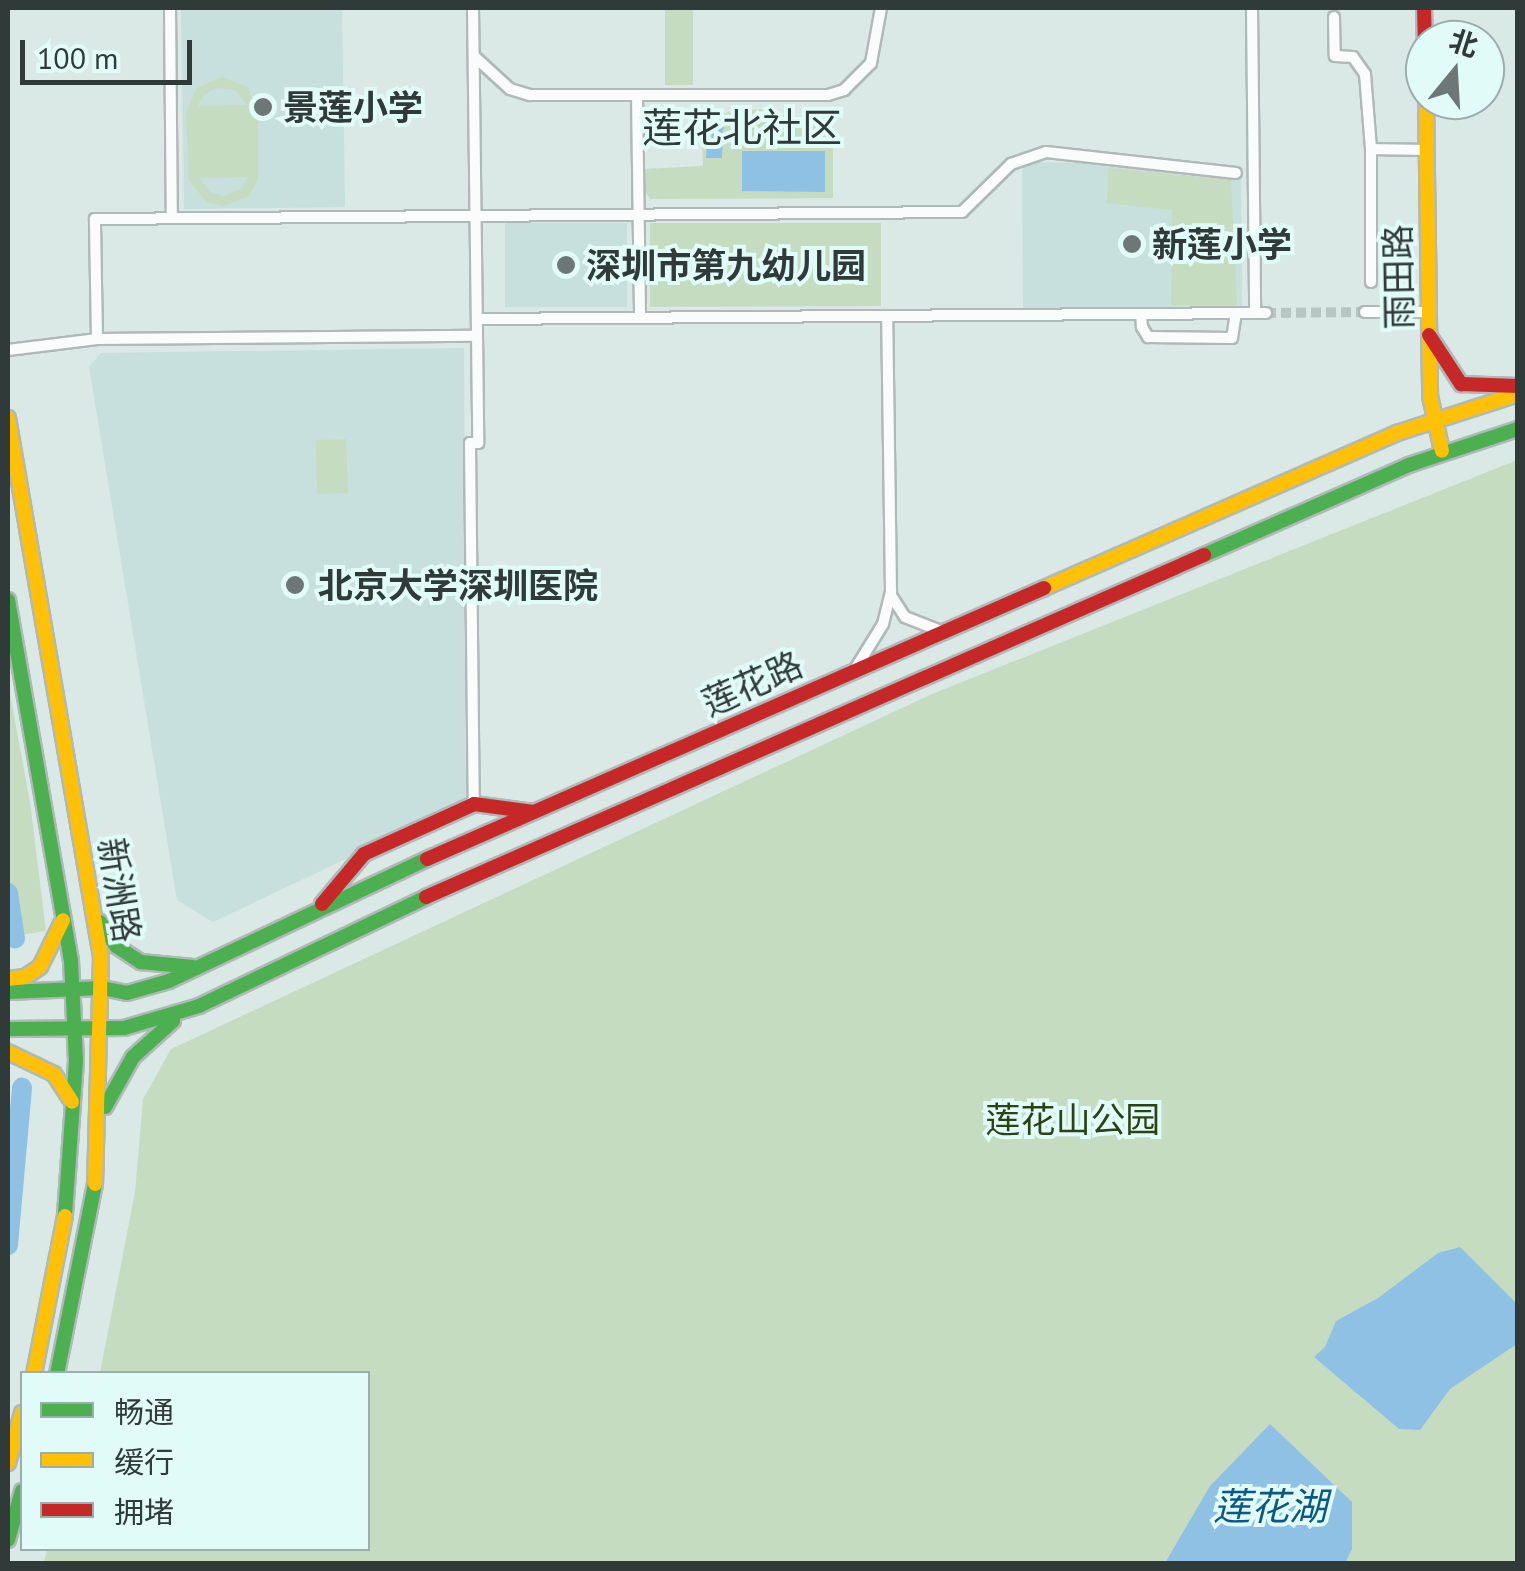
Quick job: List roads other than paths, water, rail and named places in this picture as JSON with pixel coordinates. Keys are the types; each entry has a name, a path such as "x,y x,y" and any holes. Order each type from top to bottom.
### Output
{"main road":[{"name":"雨田路","path":"1426,120 1429,335 1435,418 1442,452"},
{"path":"1429,335 1461,384 1476,388 1518,386"},
{"name":"莲花路","path":"8,992 102,988 135,991 202,966 533,812 1435,418 1518,394"},
{"name":"新洲路","path":"8,418 94,912 102,988 100,1120 88,1229 59,1371"},
{"name":"莲花路","path":"8,1030 143,1024 200,1006 397,910 1442,452 1518,429"},
{"name":"新洲路","path":"8,600 64,916 73,992 75,1116 65,1223 35,1371"},
{"path":"316,911 364,854 474,804 533,812"},
{"path":"94,912 110,939 134,959 162,967 202,966"},
{"path":"8,979 25,977 40,967 54,946 64,916"},
{"path":"100,1120 118,1077 147,1040 200,1006"},
{"path":"8,1052 54,1074 72,1099 75,1116"},
{"path":"8,1462 20,1421"},
{"path":"8,1540 20,1498"}],"street":[{"path":"170,8 172,218"},
{"path":"474,8 478,443 470,443 474,804"},
{"path":"474,56 510,89 530,94 828,95 844,90 871,63 880,8"},
{"path":"477,319 1260,313 1252,8"},
{"path":"1334,17 1335,56 1353,57 1364,68 1371,150 1371,282"},
{"path":"637,96 640,318"},
{"path":"1371,150 1426,150"},
{"path":"97,338 96,218 962,212 1011,164 1046,152 1236,173"},
{"path":"1365,312 1429,312"},
{"path":"1141,314 1142,328 1148,337 1232,338 1236,313"},
{"path":"854,672 883,624 890,591 888,316"},
{"path":"8,350 97,338 477,336"},
{"path":"890,591 901,614 943,632"}],"water":[{"path":"719,122 724,128 719,139 723,140 722,158 706,158 707,141 713,140 709,125"},
{"path":"742,151 825,151 825,192 742,191"},
{"path":"1460,1247 1517,1304 1517,1344 1450,1389 1420,1430 1399,1429 1314,1357 1325,1347 1336,1321 1378,1298 1438,1253"},
{"name":"莲花湖","path":"1270,1424 1352,1502 1352,1549 1345,1563 1165,1563 1210,1486"}],"waterway":[{"path":"8,893 15,938"},
{"path":"8,1245 22,1088"}],"tunnel":[{"path":"1266,313 1365,312"}],"place":[{"name":"景莲小学","path":"263,107"},
{"name":"新莲小学","path":"1132,244"},
{"name":"深圳市第九幼儿园","path":"566,265"},
{"name":"北京大学深圳医院","path":"295,585"}],"district":[{"name":"莲花北社区","path":"742,127"}],"park label":[{"name":"莲花山公园","path":"1073,1119"}]}
